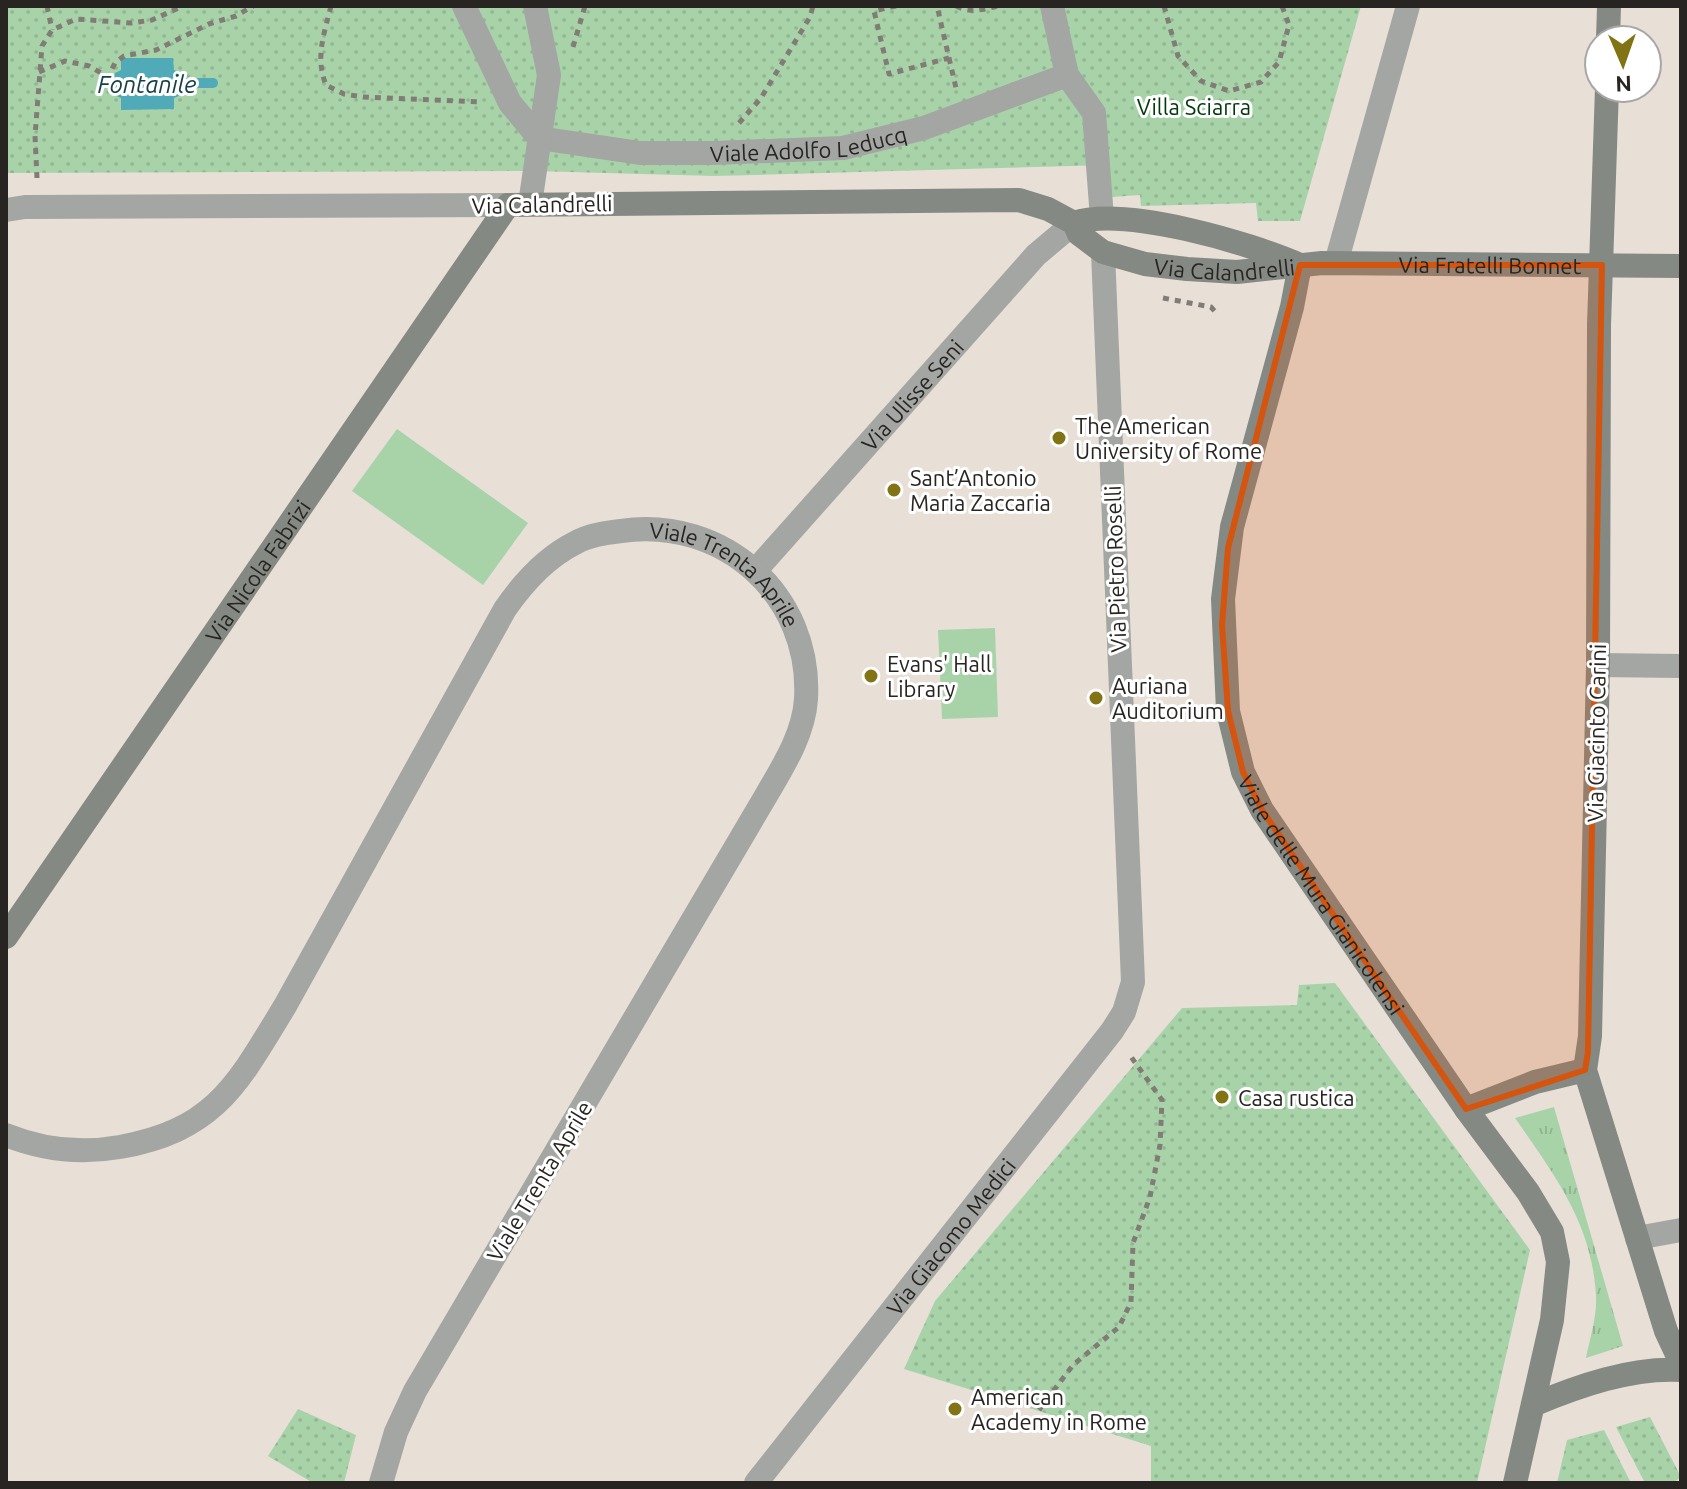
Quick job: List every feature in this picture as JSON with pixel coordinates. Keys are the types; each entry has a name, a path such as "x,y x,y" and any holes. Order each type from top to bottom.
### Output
{"street":[{"path":"464,6 510,103 539,138"},
{"path":"519,204 539,138 549,75 535,6"},
{"path":"1052,6 1067,75 1094,113 1102,218"},
{"path":"1336,263 1408,6"},
{"name":"Viale Adolfo Leducq","path":"539,138 640,153 843,148 924,128 1067,75"},
{"name":"Via Giacinto Carini","path":"1607,104 1590,1036 1585,1070 1666,1331 1681,1363"},
{"name":"Via Calandrelli","path":"6,210 38,207 1019,200 1039,205 1074,223 1102,218 1184,229 1265,249 1300,265"},
{"name":"Via Nicola Fabrizi","path":"6,937 519,204"},
{"name":"Via Calandrelli","path":"1074,223 1079,234 1103,252 1145,264 1237,272 1300,265"},
{"name":"Via Ulisse Seni","path":"755,571 1036,255 1074,223"},
{"name":"Via Pietro Roselli","path":"1103,252 1133,982"},
{"name":"Via Fratelli Bonnet","path":"1300,265 1681,266"},
{"name":"Viale delle Mura Gianicolensi","path":"1300,265 1292,307 1228,548 1222,625 1228,711 1243,772 1262,810 1466,1109 1528,1192 1544,1216 1556,1245 1558,1279 1552,1320 1515,1483"},
{"name":"Viale Trenta Aprile","path":"6,1135 46,1148 73,1151 113,1148 172,1134 197,1120 221,1099 247,1067 285,1006 505,609 531,576 560,551 598,534 659,529 701,539 755,571 788,610 800,639 806,699 795,742 415,1391 396,1432 381,1483"},
{"path":"1598,665 1681,666"},
{"name":"Via Giacomo Medici","path":"756,1483 1112,1031 1124,1012 1133,982"},
{"path":"1466,1109 1535,1082 1585,1070"},
{"path":"1637,1238 1681,1230"},
{"path":"1533,1405 1622,1376 1681,1370"}],"path":[{"path":"47,6 52,30"},
{"path":"38,207 35,136 39,72 42,46 52,30 76,19 131,23 152,20 183,6"},
{"path":"39,72 65,61 89,66 108,77 115,63 124,56 156,50 253,6"},
{"path":"331,6 320,55 320,70 326,85 344,94 363,97 510,103"},
{"path":"714,153 761,98 810,17 813,6"},
{"path":"896,6 874,11 889,74 949,58 937,6"},
{"path":"956,6 964,10 982,10 997,6"},
{"path":"1164,6 1178,56 1201,81 1229,91 1261,82 1279,62 1289,25 1282,6"},
{"path":"1160,297 1211,307 1218,315"},
{"path":"1039,1410 1073,1365 1119,1327 1131,1302 1133,1243 1150,1197 1160,1145 1162,1100 1131,1057"}],"highlighted area":[{"path":"1300,265 1602,265 1588,1052 1585,1070 1466,1109 1262,810 1243,772 1228,711 1222,625 1228,548"}],"green space":[{"name":"Villa Sciarra","path":"6,6 1361,6 1300,221 1258,221 1256,203 1141,206 1140,195 1112,197 1109,165 715,176 534,171 6,173"},
{"path":"397,429 528,523 483,585 352,491"},
{"path":"995,628 998,717 942,719 938,630"},
{"path":"1335,983 1530,1250 1477,1483 1151,1483 1151,1446 904,1369 935,1301 1182,1008 1297,1005 1299,985"},
{"path":"1554,1107 1623,1346 1586,1358 1596,1304 1587,1246 1569,1201 1515,1118"},
{"path":"298,1409 356,1435 344,1483 313,1483 268,1456"},
{"path":"1650,1417 1681,1477 1673,1483 1645,1483 1616,1427"},
{"path":"1604,1430 1631,1483 1557,1483 1567,1440"}],"water":[{"name":"Fontanile","path":"121,58 173,58 174,70 184,83 179,96 174,98 174,109 121,110 121,98 116,96 110,85 115,73 121,70"}],"waterway":[{"path":"184,83 213,83"}],"place":[{"name":"The American University of Rome","path":"1059,438"},
{"name":"Sant’Antonio Maria Zaccaria","path":"894,490"},
{"name":"Evans' Hall Library","path":"871,676"},
{"name":"Auriana Auditorium","path":"1096,698"},
{"name":"Casa rustica","path":"1222,1097"},
{"name":"American Academy in Rome","path":"955,1409"}]}
